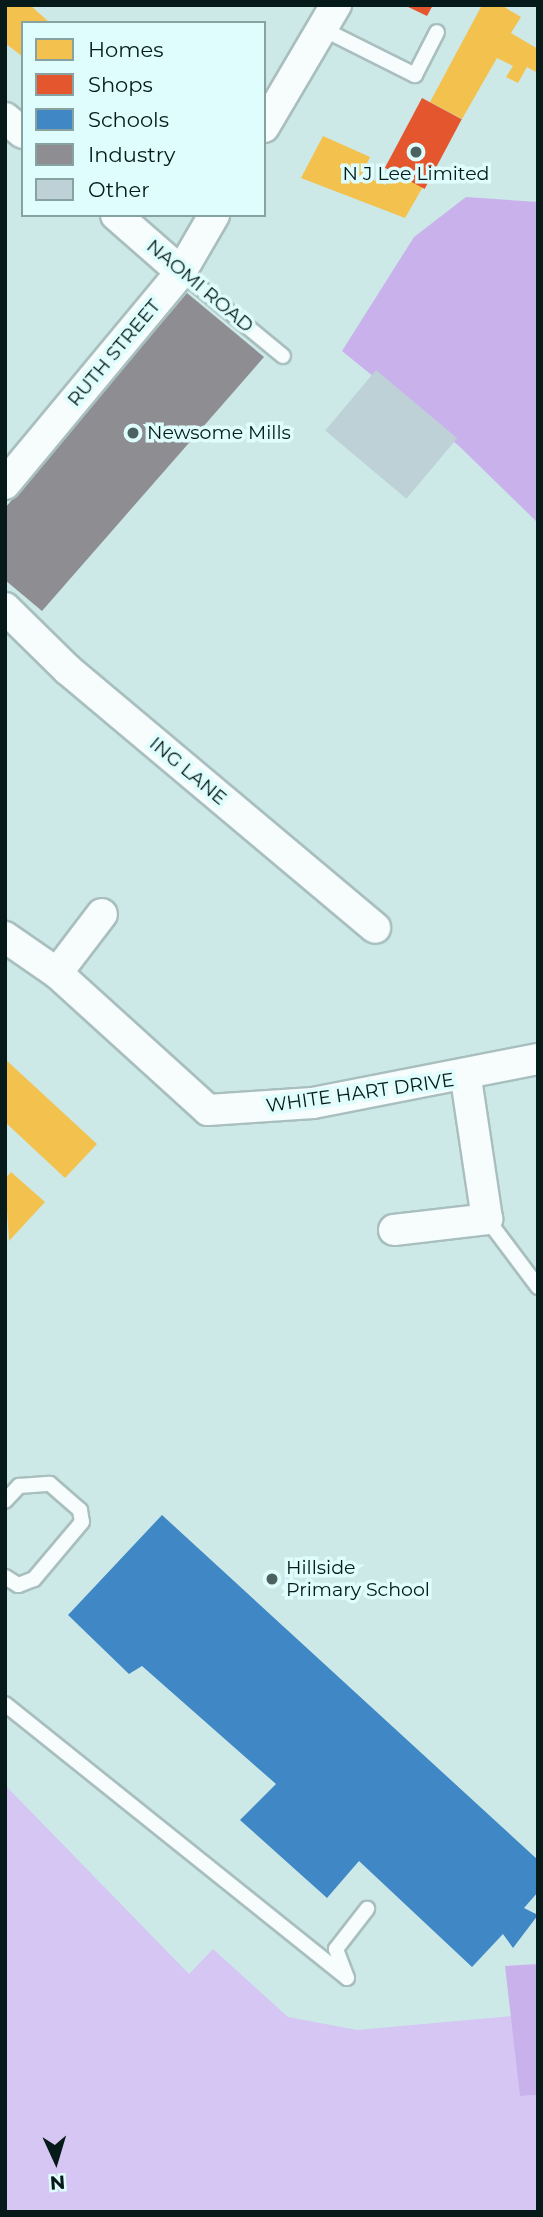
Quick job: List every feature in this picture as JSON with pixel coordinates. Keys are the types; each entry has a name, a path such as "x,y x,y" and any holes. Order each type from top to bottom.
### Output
{"street":[{"path":"266,124 329,17"},
{"path":"5,118 21,131"},
{"name":"NAOMI ROAD","path":"118,217 181,272"},
{"name":"RUTH STREET","path":"5,484 181,272 213,217"},
{"name":"ING LANE","path":"5,608 68,670 375,928"},
{"path":"57,973 102,914"},
{"name":"WHITE HART DRIVE","path":"5,937 57,973 208,1110 313,1103 466,1078 538,1059"},
{"name":"WHITE HART DRIVE","path":"466,1078 487,1219"},
{"path":"394,1230 487,1219"}],"lane":[{"path":"329,17 415,75 437,32"},
{"name":"NAOMI ROAD","path":"181,272 284,356"},
{"path":"487,1219 538,1287"},
{"path":"5,1502 19,1486 50,1484 80,1510 82,1522 34,1579 18,1585 5,1577"},
{"path":"5,1704 347,1978 335,1949 367,1909"}],"shaded area":[{"path":"466,197 538,202 538,523 459,446 342,351 414,237"},
{"path":"5,1785 189,1974 213,1949 288,2017 357,2030 514,2016 520,2096 538,2095 538,2212 5,2212"},
{"path":"538,1964 538,2095 520,2096 505,1966"}],"building: Homes":[{"path":"5,5 30,5 48,21 21,21 21,55 5,43"},
{"path":"482,5 501,5 521,17 511,33 538,49 538,73 527,67 518,83 506,77 513,66 497,58 462,119 430,102"},
{"path":"323,136 370,157 362,175 385,185 392,171 424,185 405,218 301,178"},
{"path":"5,1059 97,1144 65,1178 5,1122"},
{"path":"11,1172 45,1202 9,1241 5,1179"}],"building: Shops":[{"path":"404,5 433,5 427,16"},
{"name":"N J Lee Limited","path":"422,98 462,119 425,189 385,168"}],"building: Schools":[{"path":"162,1515 538,1860 538,1892 524,1908 538,1915 513,1948 503,1934 472,1967 359,1861 327,1898 240,1820 276,1784 142,1666 129,1674 68,1615"}],"building: Industry":[{"name":"Newsome Mills","path":"187,293 264,357 42,611 5,580 5,508"}],"building: Other":[{"path":"376,370 457,438 406,499 325,431"}],"place":[{"name":"N J Lee Limited","path":"416,152"},
{"name":"Newsome Mills","path":"133,433"},
{"name":"Hillside Primary School","path":"272,1579"}]}
